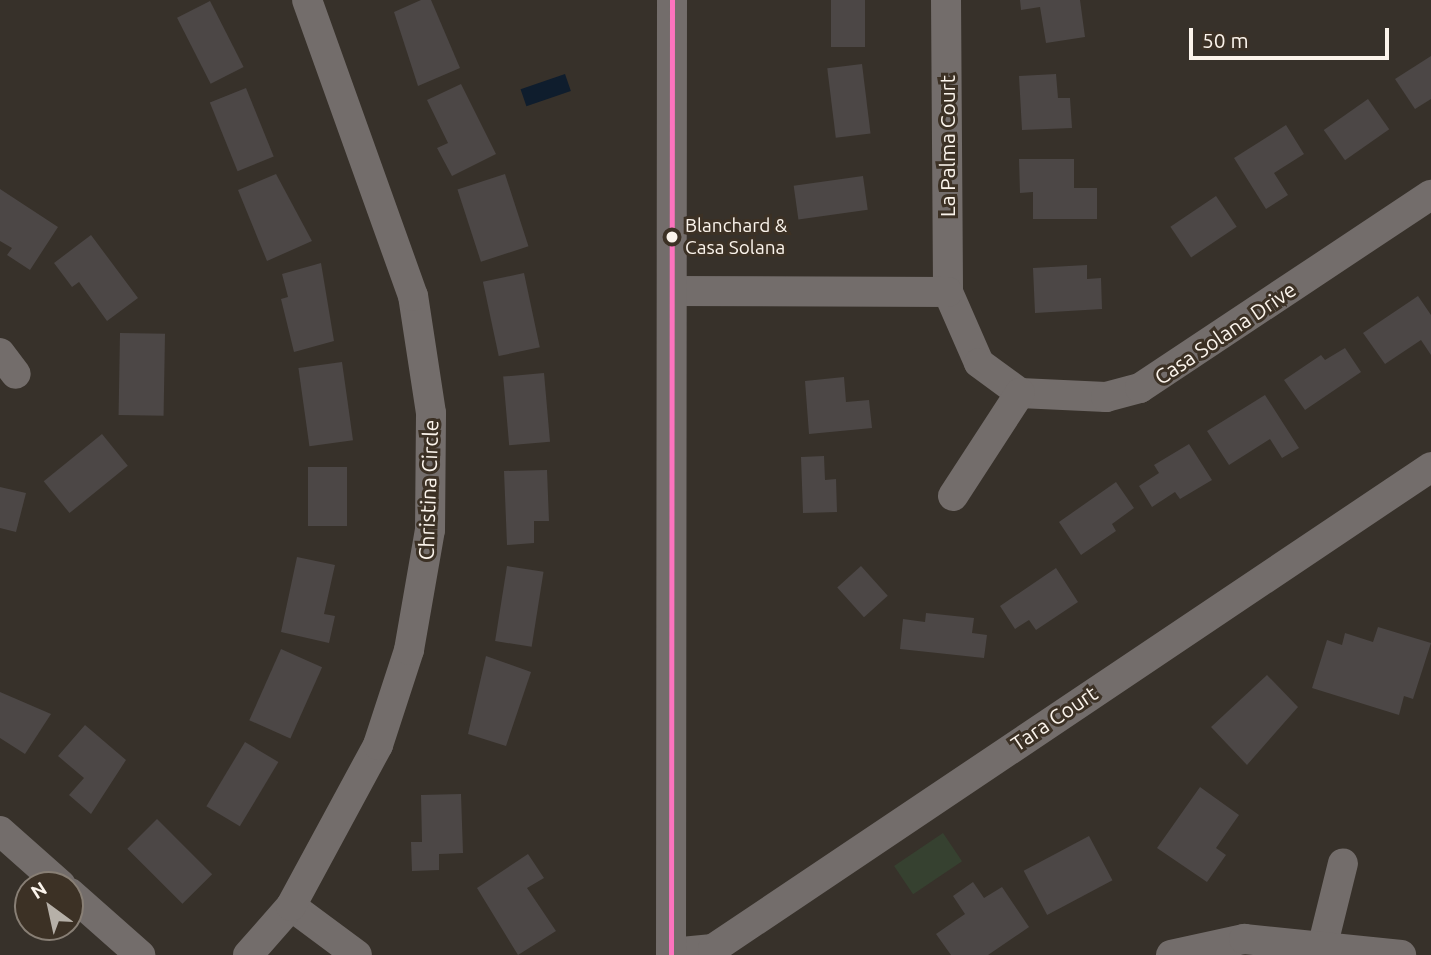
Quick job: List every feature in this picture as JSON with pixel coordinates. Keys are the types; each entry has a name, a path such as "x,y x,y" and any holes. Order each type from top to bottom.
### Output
{"street":[{"name":"Christina Circle","path":"248,955 291,906 378,745 423,586 433,471 431,413 412,296 307,0"},
{"path":"671,954 672,0"},
{"name":"La Palma Court","path":"946,0 948,292"},
{"name":"Casa Solana Drive","path":"1020,393 1106,397 1140,388 1431,195"},
{"path":"672,291 948,292 979,363 1020,393 953,496"},
{"name":"Tara Court","path":"671,954 713,949 1431,467"},
{"path":"0,831 45,871"},
{"path":"1323,944 1343,863"},
{"path":"84,905 140,955"},
{"path":"291,906 357,955"},
{"path":"1171,955 1244,939 1323,944 1401,955"}],"green space":[{"path":"943,833 962,861 913,894 894,866"}],"water":[{"path":"565,74 571,91 526,106 521,89"}],"building":[{"path":"421,0 431,0 460,68 418,86 394,12"},
{"path":"831,0 865,0 865,47 831,47"},
{"path":"1020,0 1080,0 1085,37 1046,43 1040,7 1021,10"},
{"path":"210,1 244,67 211,84 177,18"},
{"path":"1431,56 1431,99 1415,109 1395,79"},
{"path":"862,64 871,133 836,138 827,68"},
{"path":"1056,74 1058,98 1070,98 1072,128 1022,130 1019,76"},
{"path":"461,84 496,154 452,176 437,148 448,143 427,100"},
{"path":"246,88 274,157 238,171 210,103"},
{"path":"1368,99 1389,129 1345,160 1324,130"},
{"path":"1286,125 1304,154 1274,173 1288,195 1266,209 1234,158"},
{"path":"1019,159 1074,159 1074,188 1097,188 1097,219 1033,219 1033,192 1020,193"},
{"path":"276,174 312,241 267,261 238,190"},
{"path":"505,174 528,246 481,262 457,189"},
{"path":"863,176 868,210 798,219 794,186"},
{"path":"0,189 58,227 30,270 7,255 12,248 0,241"},
{"path":"1216,196 1237,227 1191,257 1170,227"},
{"path":"91,235 138,298 107,321 79,282 72,287 54,263"},
{"path":"321,263 334,341 294,352 281,299 288,297 282,274"},
{"path":"1087,265 1087,279 1101,278 1102,309 1035,313 1033,268"},
{"path":"524,273 540,347 499,356 483,282"},
{"path":"1418,296 1431,315 1431,355 1421,340 1385,364 1363,333"},
{"path":"120,333 165,334 164,416 119,415"},
{"path":"1345,348 1361,372 1305,410 1284,380 1321,355 1325,360"},
{"path":"342,362 353,440 309,446 298,368"},
{"path":"544,373 550,442 509,445 503,377"},
{"path":"844,377 846,402 869,400 872,428 809,434 805,381"},
{"path":"1265,395 1299,448 1282,458 1270,439 1229,465 1207,431"},
{"path":"102,434 128,466 70,513 44,481"},
{"path":"1189,444 1212,480 1180,499 1175,492 1152,507 1139,486 1159,473 1154,465"},
{"path":"824,456 825,480 836,479 837,512 803,513 801,457"},
{"path":"308,467 347,467 347,526 308,526"},
{"path":"547,470 549,521 534,521 534,543 507,545 504,471"},
{"path":"1116,482 1134,508 1112,524 1116,531 1081,555 1059,522"},
{"path":"0,487 26,493 16,532 0,528"},
{"path":"297,557 335,565 324,614 335,616 329,643 281,632"},
{"path":"507,566 544,572 532,647 495,641"},
{"path":"861,566 888,596 864,617 837,587"},
{"path":"1056,568 1078,602 1036,630 1029,620 1015,629 1000,606"},
{"path":"926,613 974,618 972,633 987,635 984,658 900,649 903,619 925,622"},
{"path":"1378,627 1431,643 1413,699 1404,696 1399,715 1312,688 1327,640 1342,645 1345,633 1373,642"},
{"path":"281,649 322,667 290,739 249,720"},
{"path":"486,656 531,672 506,746 468,734"},
{"path":"1267,675 1298,707 1247,765 1211,727"},
{"path":"0,692 51,714 25,754 0,738"},
{"path":"85,725 126,760 91,814 69,795 84,778 58,756"},
{"path":"245,742 278,762 240,826 206,806"},
{"path":"1200,787 1239,815 1216,848 1226,855 1207,882 1157,848"},
{"path":"461,794 463,853 439,854 439,870 412,871 411,842 422,842 421,795"},
{"path":"157,819 212,874 182,904 127,849"},
{"path":"1089,836 1112,880 1047,915 1024,871"},
{"path":"528,854 544,878 527,888 556,931 518,955 477,888"},
{"path":"973,882 984,898 1002,887 1029,927 988,955 951,955 936,934 965,914 953,896"}],"transit line":[{"path":"671,955 672,0"}],"place":[{"name":"Blanchard & Casa Solana","path":"672,237"}]}
